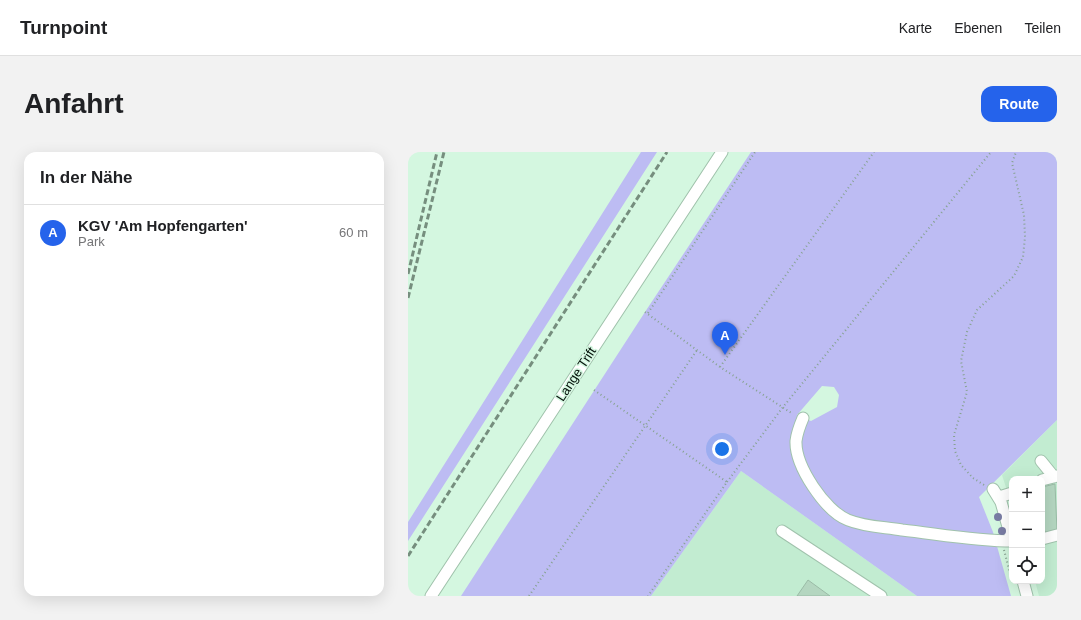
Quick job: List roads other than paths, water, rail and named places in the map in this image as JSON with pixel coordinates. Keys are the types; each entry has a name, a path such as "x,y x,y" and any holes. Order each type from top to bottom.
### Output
{"street":[{"name":"Lange Trift","path":"431,596 722,152"},
{"path":"804,418 796,441 797,452 803,468 826,503 844,518 865,524 926,533 1009,541"},
{"path":"1041,461 1056,477"},
{"path":"1045,479 1056,477"},
{"path":"1009,493 996,493 1009,532"},
{"path":"782,531 881,596"},
{"path":"1045,538 1057,535"},
{"path":"1024,584 1027,596"}],"railway":[{"path":"408,274 437,152"},
{"path":"408,298 444,152"},
{"path":"408,556 667,152"}],"place":[{"name":"KGV 'Am Hopfengarten'","path":"725,355"}]}
